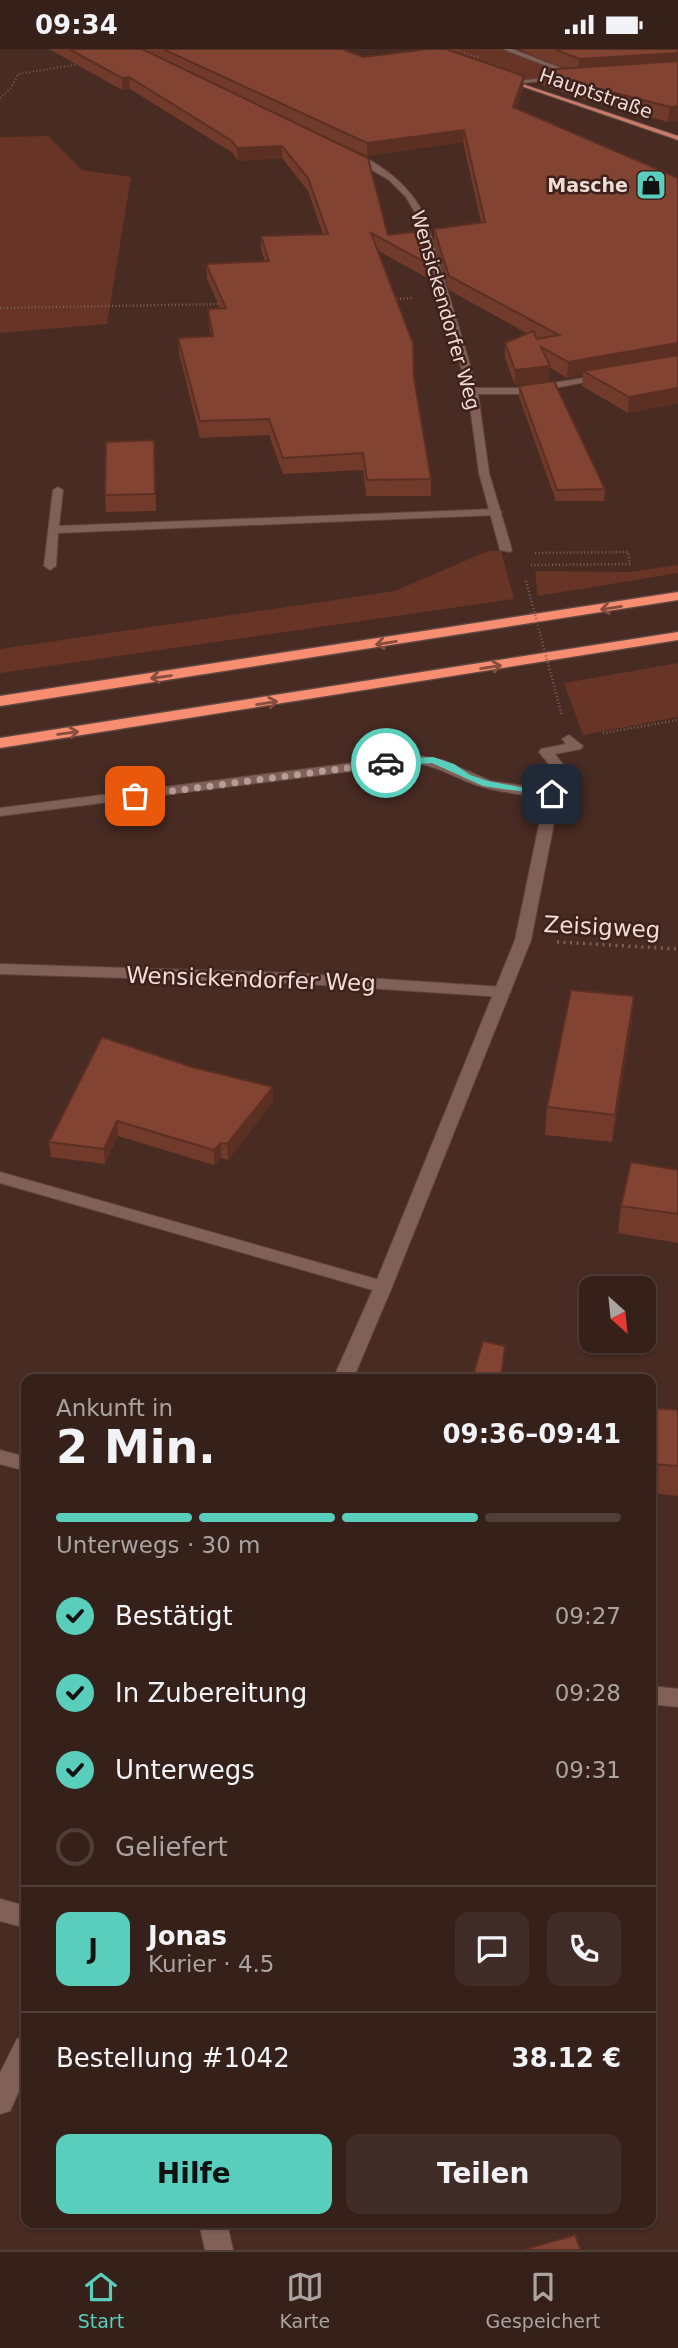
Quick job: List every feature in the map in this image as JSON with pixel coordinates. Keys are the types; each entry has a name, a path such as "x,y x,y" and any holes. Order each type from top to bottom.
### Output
{"highway":[{"path":"0,701 678,596"},
{"path":"0,743 678,636"}],"main road":[{"name":"Hauptstraße","path":"495,75 678,138"}],"street":[{"name":"Hauptstraße","path":"506,49 577,76"},
{"path":"514,82 589,76"},
{"name":"Wensickendorfer Weg","path":"339,148 398,182 414,200 473,391 484,473 506,550"},
{"path":"473,391 524,391 614,375"},
{"path":"50,566 58,490"},
{"path":"53,530 496,512"},
{"path":"345,1374 523,940 558,767 546,753 576,746 569,739"},
{"path":"0,812 415,759 433,760 451,766 467,777 486,784 552,794"},
{"name":"Wensickendorfer Weg","path":"0,969 291,978 503,992"},
{"path":"0,1177 383,1287"},
{"path":"0,1457 21,1463"},
{"path":"656,1696 678,1698"},
{"path":"0,1910 21,1916"},
{"path":"0,2102 21,2058"},
{"path":"214,2228 219,2250"}],"path":[{"path":"0,98 11,88 19,74 91,62"},
{"path":"391,299 445,297"},
{"path":"0,308 229,303"},
{"path":"506,550 507,554 628,552 630,564 522,565"},
{"path":"524,573 562,716"},
{"path":"569,739 678,720"},
{"name":"Zeisigweg","path":"523,940 678,949"}],"shaded area":[{"path":"439,49 517,49 596,77 530,82"},
{"path":"48,136 82,170 131,177 107,324 0,333 0,137"},
{"path":"488,551 501,551 514,599 0,673 0,649 395,591"},
{"path":"678,565 678,573 538,596 535,571 630,572"},
{"path":"678,663 678,717 583,735 564,683"}],"building":[{"path":"69,49 142,49 368,158 388,235 421,231 432,266 371,233 413,343 414,378 431,479 367,480 363,453 283,458 269,419 200,421 178,338 213,336 208,309 226,308 206,264 269,261 261,236 328,234 308,178 282,146 237,148 232,141 129,77 122,78"},
{"path":"163,49 342,49 363,57 446,49 524,76 513,107 678,178 678,343 568,362 541,347 550,366 515,370 505,343 533,331 537,339 559,335 449,276 434,229 485,222 464,130 367,143"},
{"path":"554,49 678,49 678,53 579,59"},
{"path":"678,61 678,106 670,107 584,85 542,70"},
{"path":"678,355 678,388 629,397 583,371"},
{"path":"554,381 605,489 557,490 519,386"},
{"path":"154,440 155,494 105,495 106,442"},
{"path":"571,990 634,996 615,1115 547,1107"},
{"path":"102,1037 192,1067 273,1087 227,1144 221,1143 214,1150 117,1121 104,1149 49,1142"},
{"path":"631,1162 678,1170 678,1214 621,1206"},
{"path":"483,1341 505,1346 502,1374 473,1374"},
{"path":"656,1408 678,1410 678,1466 656,1464"},
{"path":"575,2235 581,2250 522,2250"}],"way so far":[{"path":"135,796 386,763"}],"place":[{"name":"Masche","path":"651,185"}],"route":[{"path":"386,763 415,759 433,760 486,784 552,794"}]}
